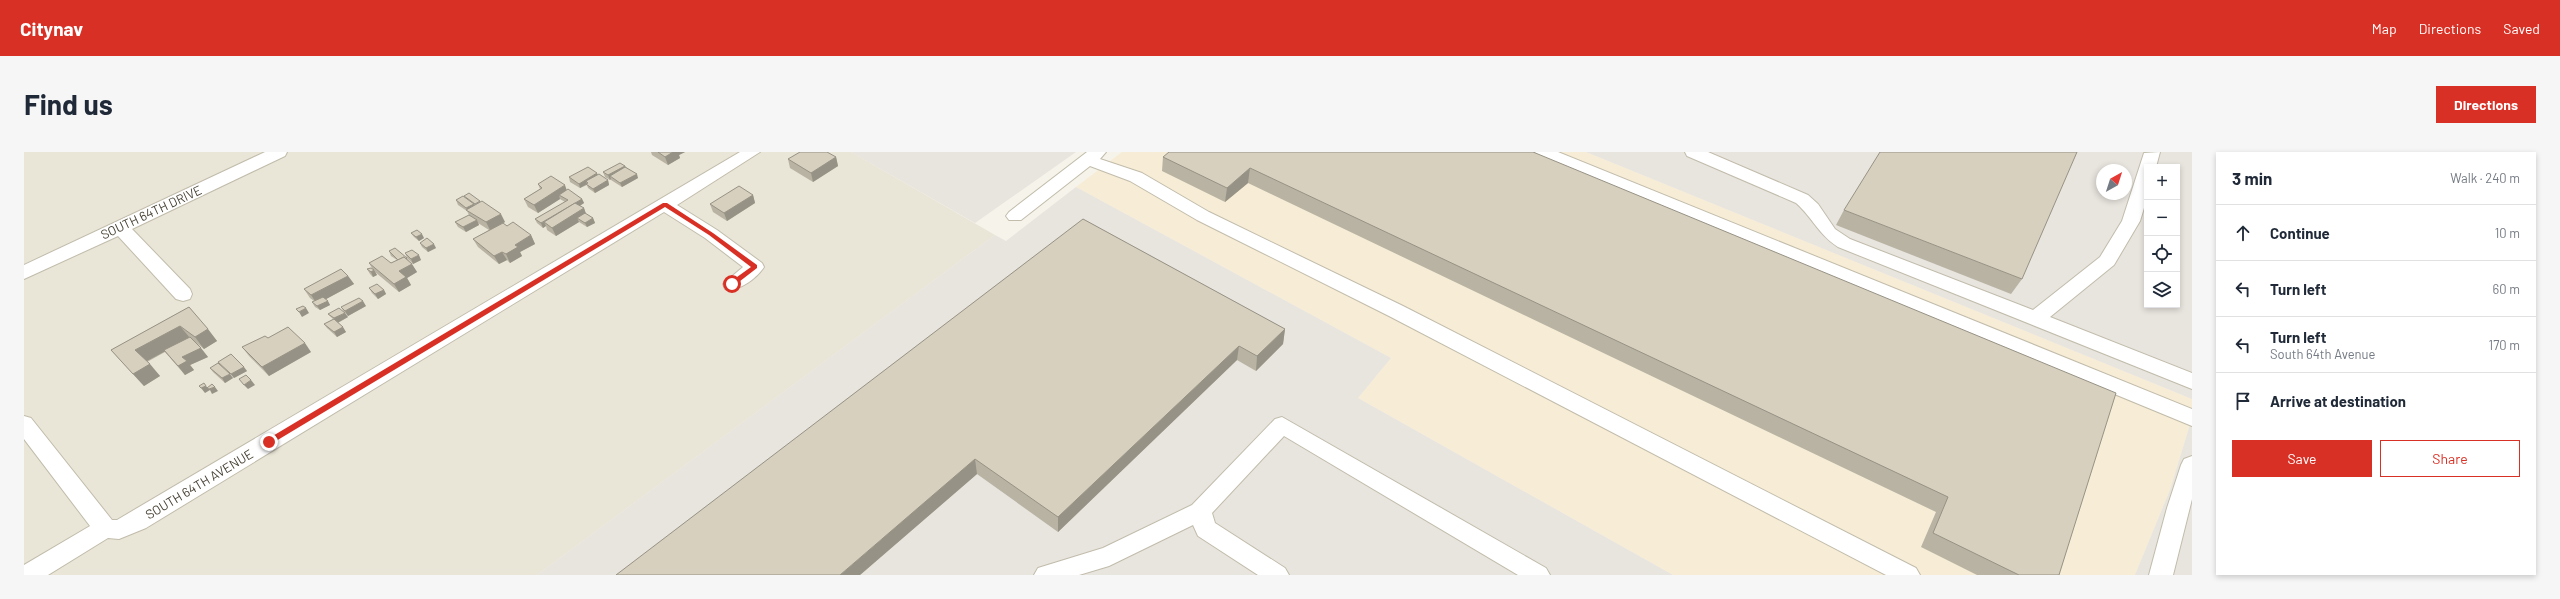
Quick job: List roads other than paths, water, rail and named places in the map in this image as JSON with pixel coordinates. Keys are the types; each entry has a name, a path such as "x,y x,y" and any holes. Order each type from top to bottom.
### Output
{"street":[{"name":"SOUTH 64TH DRIVE","path":"24,273 279,152"},
{"name":"SOUTH 64TH AVENUE","path":"28,575 112,529 138,521 752,152"},
{"path":"1543,152 2192,418"},
{"path":"1693,152 1776,186 1802,200 1812,208 1829,233 1844,243 2192,381"},
{"path":"2149,164 2152,152"},
{"path":"1015,216 1093,156 1136,177 1203,216 1403,314 1908,575"},
{"path":"2035,319 2107,261 2131,221 2144,180"},
{"path":"665,205 711,234 755,267 732,284"},
{"path":"120,227 183,294"},
{"path":"24,424 112,529"},
{"path":"1046,575 1109,556 1200,511 1282,425 1538,575"},
{"path":"2161,575 2178,508 2192,465"},
{"path":"1200,511 1206,529 1277,575"}]}
